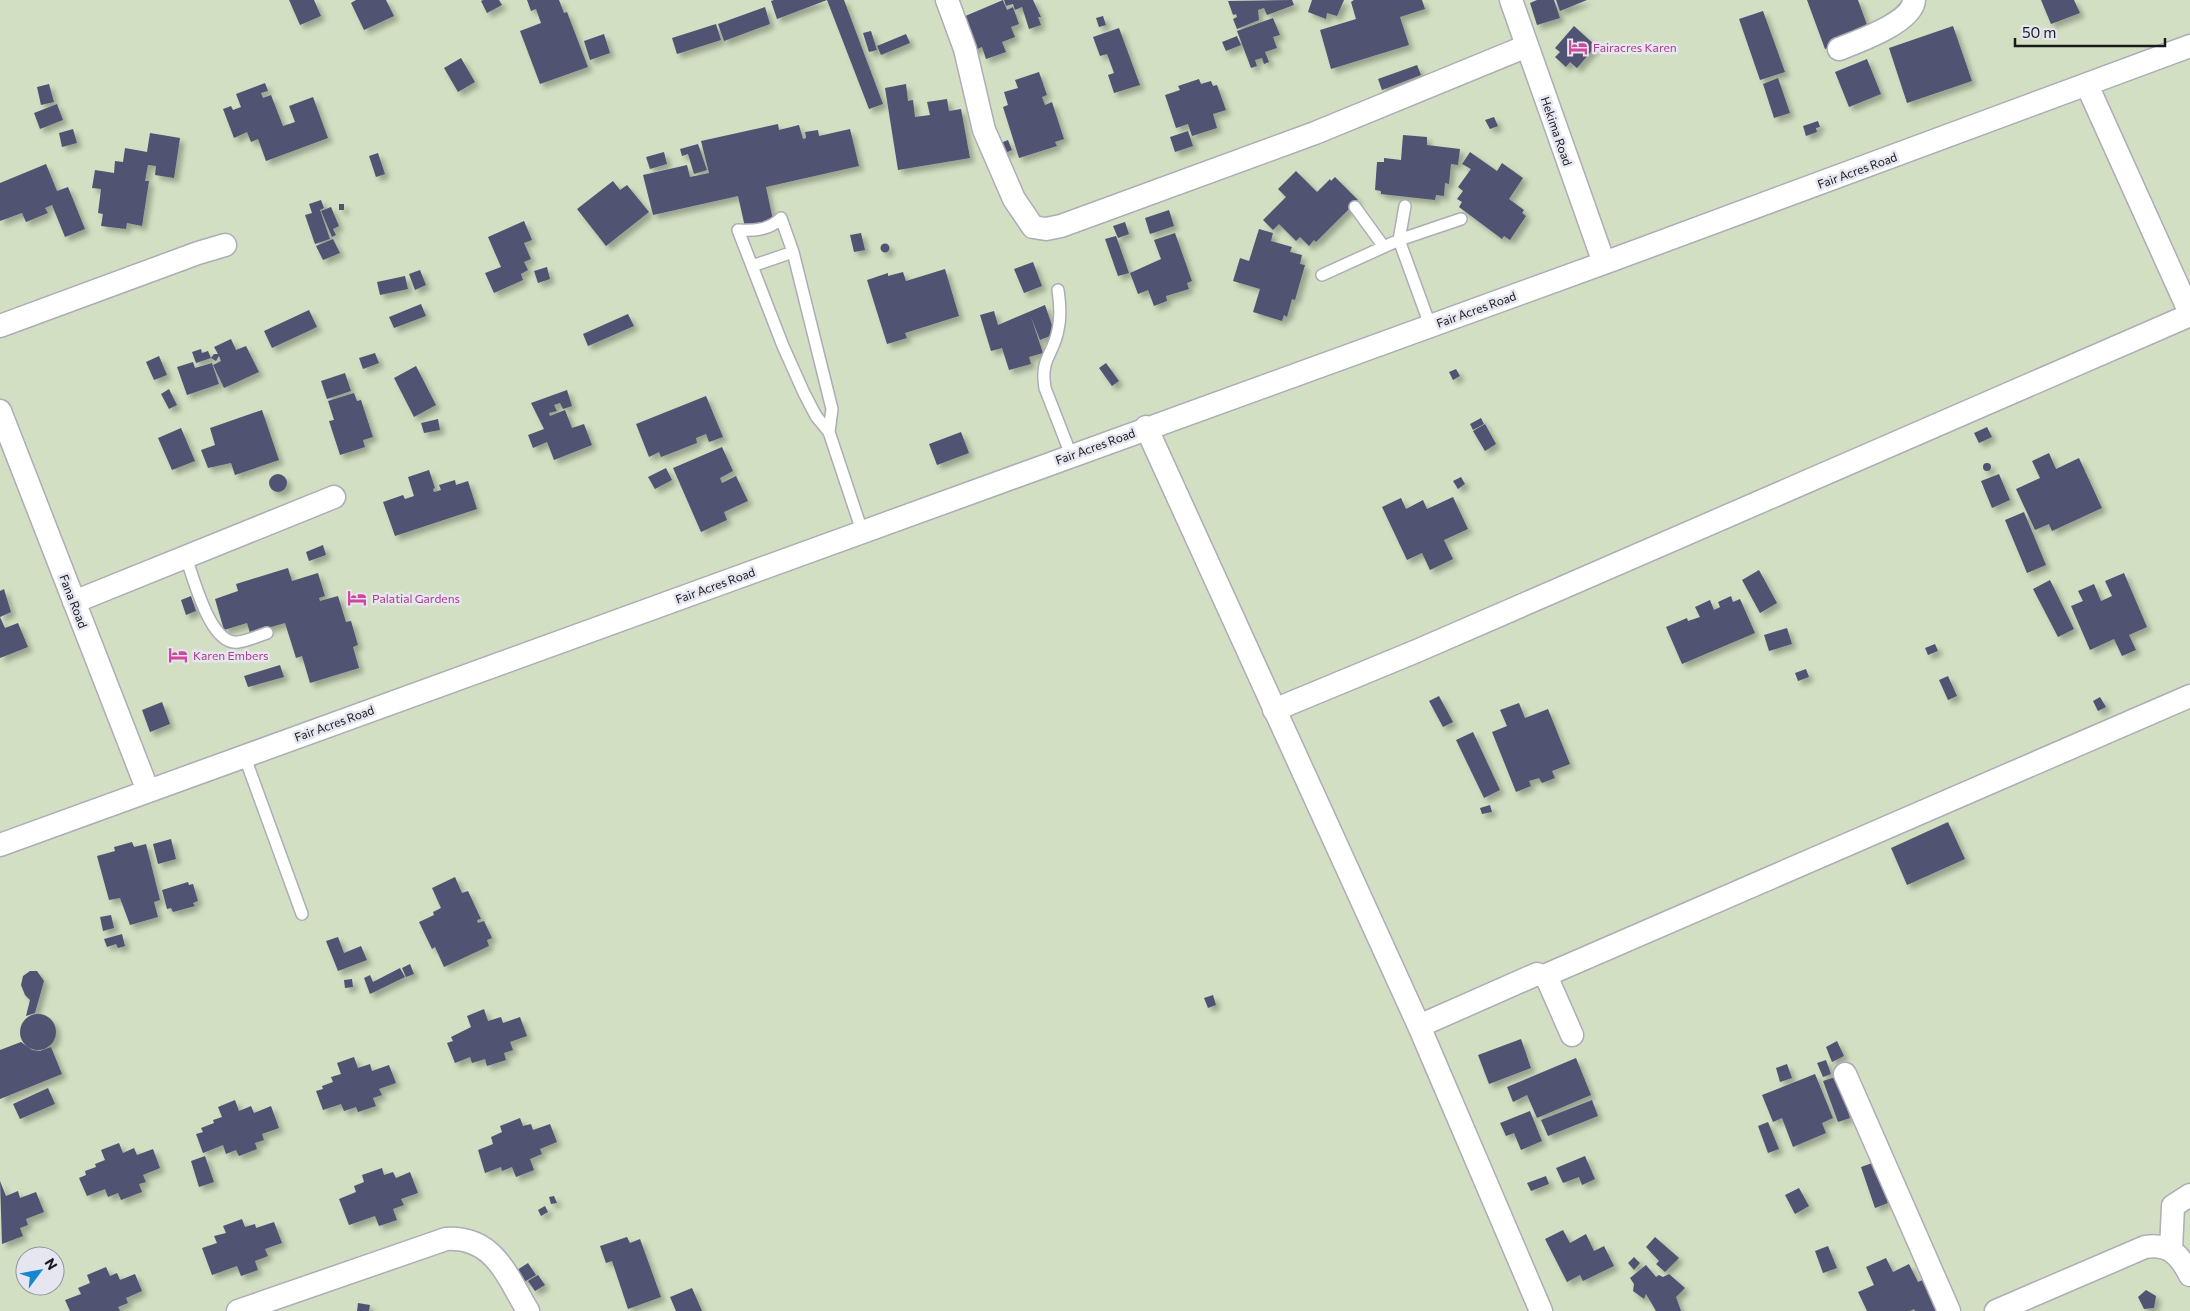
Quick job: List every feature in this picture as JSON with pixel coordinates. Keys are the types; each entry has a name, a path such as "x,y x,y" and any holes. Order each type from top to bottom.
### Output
{"street":[{"path":"947,0 965,49 984,130 1014,199 1033,228 1039,229 1061,226 1315,133 1527,46"},
{"name":"Hekima Road","path":"1511,0 1604,263"},
{"path":"1839,49 1875,35 1908,14 1914,0"},
{"name":"Fair Acres Road","path":"0,845 1146,427 1604,263 2190,46"},
{"path":"1274,710 1419,650 2190,314 2087,85"},
{"path":"0,326 198,253 225,245"},
{"name":"Fana Road","path":"0,412 9,457 74,602 148,791"},
{"path":"1146,427 1419,1026 1541,1311"},
{"path":"74,602 334,497"},
{"path":"1544,976 2190,696"},
{"path":"1419,1026 1537,974 1548,978 1572,1035"},
{"path":"1845,1074 1949,1311"},
{"path":"2171,1250 2173,1206 2190,1196"},
{"path":"238,1311 446,1239 464,1238 478,1244 492,1254 528,1311"},
{"path":"1996,1311 2145,1247 2155,1245 2171,1250 2183,1260 2190,1275"}],"lane":[{"path":"1405,206 1399,240 1430,325"},
{"path":"1355,207 1384,246"},
{"path":"830,432 816,416 804,393 783,346 738,230 752,231 766,228 781,218 793,252 832,409 830,432 862,531"},
{"path":"1322,275 1384,246 1461,219"},
{"path":"752,266 793,252"},
{"path":"1058,290 1060,303 1058,330 1043,364 1043,376 1045,388 1071,455"},
{"path":"186,558 213,629 223,639 236,643 268,633"},
{"path":"244,755 302,914"}],"green space":[{"path":"0,0 2190,0 2190,1311 0,1311"}],"building":[{"path":"289,0 314,0 321,16 300,25"},
{"path":"356,0 386,0 394,16 364,30 351,3"},
{"path":"499,0 502,5 487,13 481,1"},
{"path":"527,0 559,0 564,13 567,12 588,67 540,84 520,31 541,23 536,9 531,11"},
{"path":"827,0 777,19 771,1"},
{"path":"827,0 844,0 883,104 869,109"},
{"path":"1003,0 1007,10 1013,7 1019,24 1011,27 1015,37 1002,42 1006,52 986,59 982,47 970,52 963,17"},
{"path":"1004,0 1033,0 1041,17 1038,17 1041,25 1029,29 1022,7 1015,10 1013,4 1006,6"},
{"path":"1292,0 1294,5 1267,15 1264,8 1258,10 1259,20 1237,29 1233,19 1237,17 1236,14 1233,15 1228,1"},
{"path":"1312,0 1344,0 1337,16 1327,13 1326,19 1308,12"},
{"path":"1354,0 1422,0 1425,9 1400,17 1409,45 1331,69 1320,30 1356,19 1351,2"},
{"path":"1537,0 1554,0 1560,18 1537,25 1530,3"},
{"path":"1556,0 1587,0 1560,11"},
{"path":"1807,0 1858,0 1870,33 1825,49"},
{"path":"2041,0 2074,0 2080,13 2051,24"},
{"path":"765,7 770,24 724,41 718,24"},
{"path":"1763,11 1785,72 1760,80 1739,19"},
{"path":"1103,16 1106,25 1099,27 1096,18"},
{"path":"1273,18 1280,35 1273,37 1277,48 1265,52 1269,62 1264,64 1262,58 1255,60 1257,66 1251,68 1237,31"},
{"path":"716,24 721,40 677,54 672,38"},
{"path":"1574,26 1596,46 1577,68 1570,62 1566,67 1555,57 1560,52 1555,48"},
{"path":"1953,26 1972,81 1907,103 1889,48"},
{"path":"1119,28 1140,85 1114,93 1108,75 1114,73 1107,54 1100,56 1093,37"},
{"path":"871,31 877,50 869,52 863,33"},
{"path":"604,34 610,53 590,60 584,41"},
{"path":"906,34 910,43 881,55 877,46"},
{"path":"1237,36 1241,45 1226,51 1222,42"},
{"path":"461,58 475,82 458,92 444,68"},
{"path":"1867,59 1881,94 1849,107 1835,72"},
{"path":"1417,65 1421,75 1382,90 1378,79"},
{"path":"1039,72 1047,95 1042,97 1045,105 1052,102 1064,139 1055,142 1057,146 1019,158 1003,107 1008,105 1004,92 1018,88 1015,80"},
{"path":"1778,78 1790,113 1774,118 1763,84"},
{"path":"1199,79 1201,84 1211,81 1213,86 1217,85 1226,110 1213,114 1217,128 1192,136 1188,124 1176,128 1165,95 1180,90 1178,86"},
{"path":"265,83 268,91 261,93 263,98 271,95 283,126 295,122 289,106 313,97 328,138 266,161 258,139 251,142 247,132 234,138 223,109 231,106 233,110 241,107 236,94"},
{"path":"49,84 54,102 41,105 37,87"},
{"path":"906,84 908,101 913,100 915,117 930,115 927,102 947,99 949,111 961,109 970,158 898,170 885,88"},
{"path":"57,104 63,120 40,129 34,113"},
{"path":"1494,117 1498,126 1490,129 1485,120"},
{"path":"1818,121 1820,127 1816,128 1817,132 1806,136 1803,126"},
{"path":"778,124 779,130 799,125 803,139 806,138 805,132 818,130 819,136 850,129 859,166 766,187 773,220 745,227 738,196 653,215 643,175 687,165 690,177 709,173 701,141"},
{"path":"73,129 77,143 62,147 59,133"},
{"path":"1188,131 1193,146 1175,152 1170,137"},
{"path":"150,133 180,138 174,178 155,175 156,166 148,165 145,181 149,181 142,226 127,223 126,229 101,226 103,214 98,213 101,189 92,188 95,170 114,173 115,161 123,162 125,148 147,152"},
{"path":"1403,135 1427,137 1427,145 1460,149 1458,165 1451,164 1449,184 1445,183 1444,196 1436,195 1435,200 1381,194 1381,191 1375,190 1377,162 1384,162 1384,158 1401,160"},
{"path":"1008,140 1012,150 1003,154 998,144"},
{"path":"698,144 707,170 694,174 688,154 682,156 680,149"},
{"path":"664,152 667,164 650,169 646,157"},
{"path":"1470,152 1497,171 1502,163 1523,178 1509,199 1524,210 1522,213 1526,216 1510,240 1504,236 1502,239 1459,207 1462,202 1457,199 1463,191 1458,187 1471,169 1462,164"},
{"path":"378,153 385,174 376,177 369,156"},
{"path":"46,164 57,191 68,187 85,229 65,237 52,205 45,208 48,213 26,222 22,213 0,221 0,183"},
{"path":"1296,171 1317,192 1330,179 1331,181 1335,177 1358,200 1316,242 1314,240 1309,246 1300,237 1296,241 1279,224 1273,230 1263,220 1286,197 1278,189"},
{"path":"613,181 620,190 627,185 649,212 606,246 577,209"},
{"path":"321,200 324,208 320,210 330,239 315,244 305,215 312,213 309,204"},
{"path":"339,204 344,204 344,210 339,210"},
{"path":"331,207 339,226 333,229 336,235 332,237 321,211"},
{"path":"1169,210 1174,226 1150,234 1145,218"},
{"path":"524,221 532,240 524,243 531,259 524,262 528,270 521,274 523,280 494,293 485,273 501,267 488,237"},
{"path":"1125,222 1129,234 1118,238 1113,226"},
{"path":"1259,229 1273,233 1271,241 1292,247 1290,252 1302,255 1300,264 1305,265 1295,300 1292,299 1287,317 1284,315 1282,321 1253,312 1260,289 1233,281 1240,258 1249,261"},
{"path":"861,233 865,250 854,252 850,235"},
{"path":"1175,233 1192,281 1187,283 1189,289 1166,296 1167,301 1154,306 1148,290 1138,294 1130,273 1161,259 1154,240"},
{"path":"1116,236 1129,273 1118,276 1105,239"},
{"path":"333,239 340,253 323,260 316,246"},
{"path":"885,244 889,248 885,252 881,248"},
{"path":"1033,262 1042,286 1024,293 1014,269"},
{"path":"547,267 550,279 538,283 534,271"},
{"path":"945,269 959,316 905,333 907,338 887,344 867,280 888,273 888,276 903,272 906,281"},
{"path":"420,270 426,285 415,290 409,274"},
{"path":"405,276 408,289 380,295 377,282"},
{"path":"421,304 426,316 394,328 389,317"},
{"path":"1045,305 1055,334 1040,340 1031,317 1043,353 1029,357 1031,364 1009,370 1002,348 991,351 980,315 994,311 998,325"},
{"path":"309,310 317,327 272,348 264,331"},
{"path":"628,314 634,326 588,346 583,334"},
{"path":"231,339 236,350 246,346 259,372 224,388 213,365 221,361 219,356 216,361 211,358 214,354 218,354 214,347"},
{"path":"201,349 202,353 208,351 211,358 196,363 192,352"},
{"path":"375,353 379,363 363,369 359,358"},
{"path":"159,356 167,375 154,380 146,362"},
{"path":"193,362 195,368 212,363 219,384 187,395 177,367"},
{"path":"1106,363 1119,381 1112,386 1099,368"},
{"path":"416,366 436,405 414,417 394,378"},
{"path":"1456,369 1460,376 1453,380 1449,372"},
{"path":"345,373 351,391 327,399 321,381"},
{"path":"169,389 177,405 169,409 161,394"},
{"path":"567,390 572,406 563,409 560,403 554,405 557,411 549,413 550,416 565,410 572,428 584,424 592,445 554,460 547,442 533,448 528,435 544,429 531,403"},
{"path":"354,393 357,401 361,400 373,437 363,440 365,447 340,455 329,421 334,420 328,401"},
{"path":"706,396 723,437 709,442 706,434 696,438 697,443 661,457 659,452 649,457 636,424"},
{"path":"262,410 279,460 235,475 231,463 208,468 201,450 215,445 210,428"},
{"path":"1481,418 1484,424 1473,430 1470,424"},
{"path":"438,419 440,430 424,433 421,423"},
{"path":"1485,424 1496,444 1485,451 1473,431"},
{"path":"1987,427 1992,437 1979,443 1974,433"},
{"path":"181,428 195,461 172,470 158,438"},
{"path":"961,432 969,453 937,465 929,444"},
{"path":"722,447 733,471 720,478 722,483 736,476 748,501 724,512 727,520 701,532 673,468"},
{"path":"2049,453 2056,469 2079,458 2102,508 2052,531 2049,524 2035,530 2016,489 2040,478 2032,461"},
{"path":"1987,463 1991,467 1987,471 1983,467"},
{"path":"666,468 672,480 655,489 648,477"},
{"path":"429,470 435,488 433,489 434,492 441,490 439,485 455,480 456,485 468,481 477,509 395,536 383,502 403,495 405,499 414,496 408,477"},
{"path":"274,474 282,474 287,479 285,490 274,492 269,487 269,479"},
{"path":"1999,474 2010,500 1992,508 1981,481"},
{"path":"1461,477 1465,484 1458,489 1453,481"},
{"path":"1453,497 1468,529 1444,540 1453,559 1430,570 1422,553 1407,560 1382,507 1401,498 1406,509 1423,500 1427,509"},
{"path":"2024,512 2046,565 2027,573 2005,520"},
{"path":"323,545 326,555 309,561 306,552"},
{"path":"288,568 292,581 318,573 325,596 319,598 320,601 338,596 346,622 351,621 358,645 353,647 359,668 310,683 302,656 296,658 285,623 250,633 247,623 224,630 215,599 238,591 236,584"},
{"path":"1759,570 1777,603 1760,613 1742,580"},
{"path":"2124,573 2147,627 2129,635 2136,650 2122,656 2114,639 2090,650 2071,606 2083,601 2078,591 2094,584 2101,601 2112,596 2105,581"},
{"path":"2050,580 2074,629 2058,637 2033,589"},
{"path":"4,589 11,612 0,617 0,591"},
{"path":"191,596 196,611 186,615 181,600"},
{"path":"1731,596 1733,602 1740,599 1755,633 1682,664 1666,627 1687,618 1688,621 1700,617 1695,607 1710,600 1714,610 1720,607 1718,602"},
{"path":"0,617 5,628 18,623 28,647 0,658"},
{"path":"1787,628 1792,644 1769,651 1764,635"},
{"path":"1935,644 1938,651 1928,655 1925,648"},
{"path":"280,665 284,677 248,687 244,676"},
{"path":"1806,669 1809,677 1798,681 1795,673"},
{"path":"1948,676 1957,696 1948,700 1939,680"},
{"path":"1439,696 1453,722 1443,727 1429,701"},
{"path":"2100,697 2106,707 2098,711 2093,701"},
{"path":"162,702 170,724 150,732 142,710"},
{"path":"1519,703 1525,718 1548,709 1570,764 1552,771 1555,778 1542,783 1539,778 1529,781 1531,786 1516,792 1492,732 1507,726 1500,710"},
{"path":"1473,732 1500,790 1484,798 1456,740"},
{"path":"1490,805 1492,812 1482,814 1480,808"},
{"path":"1948,822 1965,859 1907,885 1891,848"},
{"path":"171,839 176,859 158,864 153,844"},
{"path":"132,842 134,847 146,844 160,900 154,902 158,917 130,925 120,898 109,900 97,856 115,851 114,847"},
{"path":"455,877 462,893 468,891 481,919 477,920 478,923 484,921 492,938 487,940 489,946 444,967 435,947 432,949 419,922 434,915 433,912 441,908 432,888"},
{"path":"188,882 189,885 193,884 198,901 193,903 195,906 173,912 171,908 167,909 162,890"},
{"path":"111,915 114,928 103,931 100,917"},
{"path":"122,934 125,946 118,948 116,944 107,947 104,939"},
{"path":"338,937 344,953 361,946 367,960 338,971 326,941"},
{"path":"410,964 414,974 406,977 402,968"},
{"path":"400,968 405,977 370,994 364,978 370,975 373,982"},
{"path":"30,971 37,971 44,981 35,1013 26,1016 30,1000 25,995 21,985 23,976"},
{"path":"352,979 353,987 345,988 344,980"},
{"path":"1213,995 1216,1005 1208,1008 1204,998"},
{"path":"484,1009 488,1021 501,1017 503,1023 520,1017 527,1036 510,1042 513,1050 504,1053 506,1060 487,1066 485,1059 472,1063 470,1057 455,1063 447,1043 453,1041 451,1037 471,1027 467,1016"},
{"path":"38,1014 51,1019 56,1032 51,1045 38,1050 25,1045 20,1032 25,1019"},
{"path":"1521,1039 1531,1068 1489,1084 1478,1055"},
{"path":"1837,1041 1844,1056 1832,1062 1826,1047"},
{"path":"21,1042 32,1050 40,1051 51,1047 62,1074 0,1099 0,1050"},
{"path":"354,1057 358,1068 370,1064 372,1071 389,1065 396,1083 379,1089 382,1095 373,1098 376,1106 358,1112 356,1107 344,1111 341,1104 323,1110 316,1091 323,1089 322,1086 333,1082 331,1077 341,1074 337,1063"},
{"path":"1576,1058 1591,1095 1537,1118 1527,1095 1513,1102 1507,1087"},
{"path":"1826,1060 1831,1074 1823,1077 1817,1063"},
{"path":"1787,1064 1792,1078 1780,1082 1776,1068"},
{"path":"1815,1074 1833,1118 1822,1123 1826,1133 1793,1147 1782,1118 1773,1122 1762,1095"},
{"path":"1838,1076 1850,1118 1838,1122 1823,1081"},
{"path":"48,1088 55,1104 20,1119 13,1104"},
{"path":"235,1100 239,1111 251,1106 254,1113 271,1106 279,1128 262,1134 264,1140 255,1143 257,1149 239,1156 236,1150 226,1154 223,1145 203,1153 196,1134 203,1132 201,1128 214,1123 213,1120 222,1117 218,1107"},
{"path":"1592,1100 1598,1116 1548,1136 1541,1120"},
{"path":"1530,1111 1542,1141 1521,1150 1514,1133 1506,1136 1500,1123"},
{"path":"520,1118 523,1126 531,1124 533,1130 550,1124 557,1142 540,1149 542,1154 530,1159 534,1170 516,1177 512,1167 502,1171 501,1167 485,1173 478,1150 493,1144 491,1137 502,1132 500,1126"},
{"path":"1768,1122 1779,1149 1768,1153 1758,1126"},
{"path":"119,1143 123,1153 134,1148 137,1155 153,1149 160,1168 143,1175 146,1182 139,1184 142,1192 121,1200 118,1193 108,1197 105,1189 87,1196 79,1178 86,1175 85,1171 96,1167 95,1164 105,1160 101,1150"},
{"path":"205,1156 214,1182 199,1187 191,1161"},
{"path":"1585,1156 1595,1179 1582,1185 1579,1177 1563,1183 1556,1168"},
{"path":"1875,1162 1888,1203 1875,1208 1861,1167"},
{"path":"382,1168 384,1175 393,1172 396,1178 410,1172 418,1193 401,1199 404,1205 393,1209 397,1220 379,1226 375,1216 349,1225 339,1199 356,1192 354,1186 364,1182 362,1175"},
{"path":"1546,1176 1549,1184 1531,1191 1527,1183"},
{"path":"0,1181 6,1196 18,1191 20,1198 36,1192 44,1212 26,1219 28,1225 20,1228 23,1236 2,1244"},
{"path":"1799,1188 1809,1206 1795,1214 1785,1195"},
{"path":"554,1196 557,1203 551,1204 549,1197"},
{"path":"545,1206 548,1212 541,1216 538,1210"},
{"path":"242,1219 245,1227 255,1224 256,1228 274,1222 282,1243 265,1249 268,1256 255,1261 258,1270 241,1276 237,1266 212,1275 202,1248 217,1243 214,1236 226,1233 223,1226"},
{"path":"1563,1230 1570,1243 1586,1234 1594,1251 1604,1246 1614,1266 1583,1281 1580,1275 1567,1282 1545,1239"},
{"path":"627,1237 630,1243 640,1239 661,1297 628,1309 612,1261 606,1263 600,1246"},
{"path":"1655,1237 1679,1258 1665,1272 1656,1264 1659,1261 1646,1247"},
{"path":"1828,1246 1837,1268 1823,1273 1815,1251"},
{"path":"1634,1257 1640,1263 1634,1270 1628,1263"},
{"path":"1886,1258 1893,1272 1909,1264 1918,1282 1927,1278 1939,1311 1915,1311 1914,1309 1910,1311 1867,1311 1858,1292 1874,1285 1866,1267"},
{"path":"528,1263 536,1275 524,1282 517,1270"},
{"path":"1646,1265 1656,1277 1659,1275 1663,1277 1669,1274 1685,1288 1676,1297 1681,1311 1656,1311 1646,1294 1644,1299 1633,1291 1634,1284 1630,1278"},
{"path":"106,1267 110,1276 117,1273 120,1280 135,1274 142,1291 126,1298 128,1303 118,1307 120,1311 70,1311 65,1300 81,1294 78,1288 90,1283 87,1275"},
{"path":"538,1275 545,1285 535,1291 528,1281"},
{"path":"692,1288 702,1311 676,1311 670,1297"},
{"path":"2146,1290 2156,1296 2154,1308 2144,1309 2138,1297"},
{"path":"358,1303 370,1305 369,1311 357,1311"}],"place":[{"name":"Fairacres Karen","path":"1578,47"},
{"name":"Palatial Gardens","path":"357,598"},
{"name":"Karen Embers","path":"178,655"}]}
